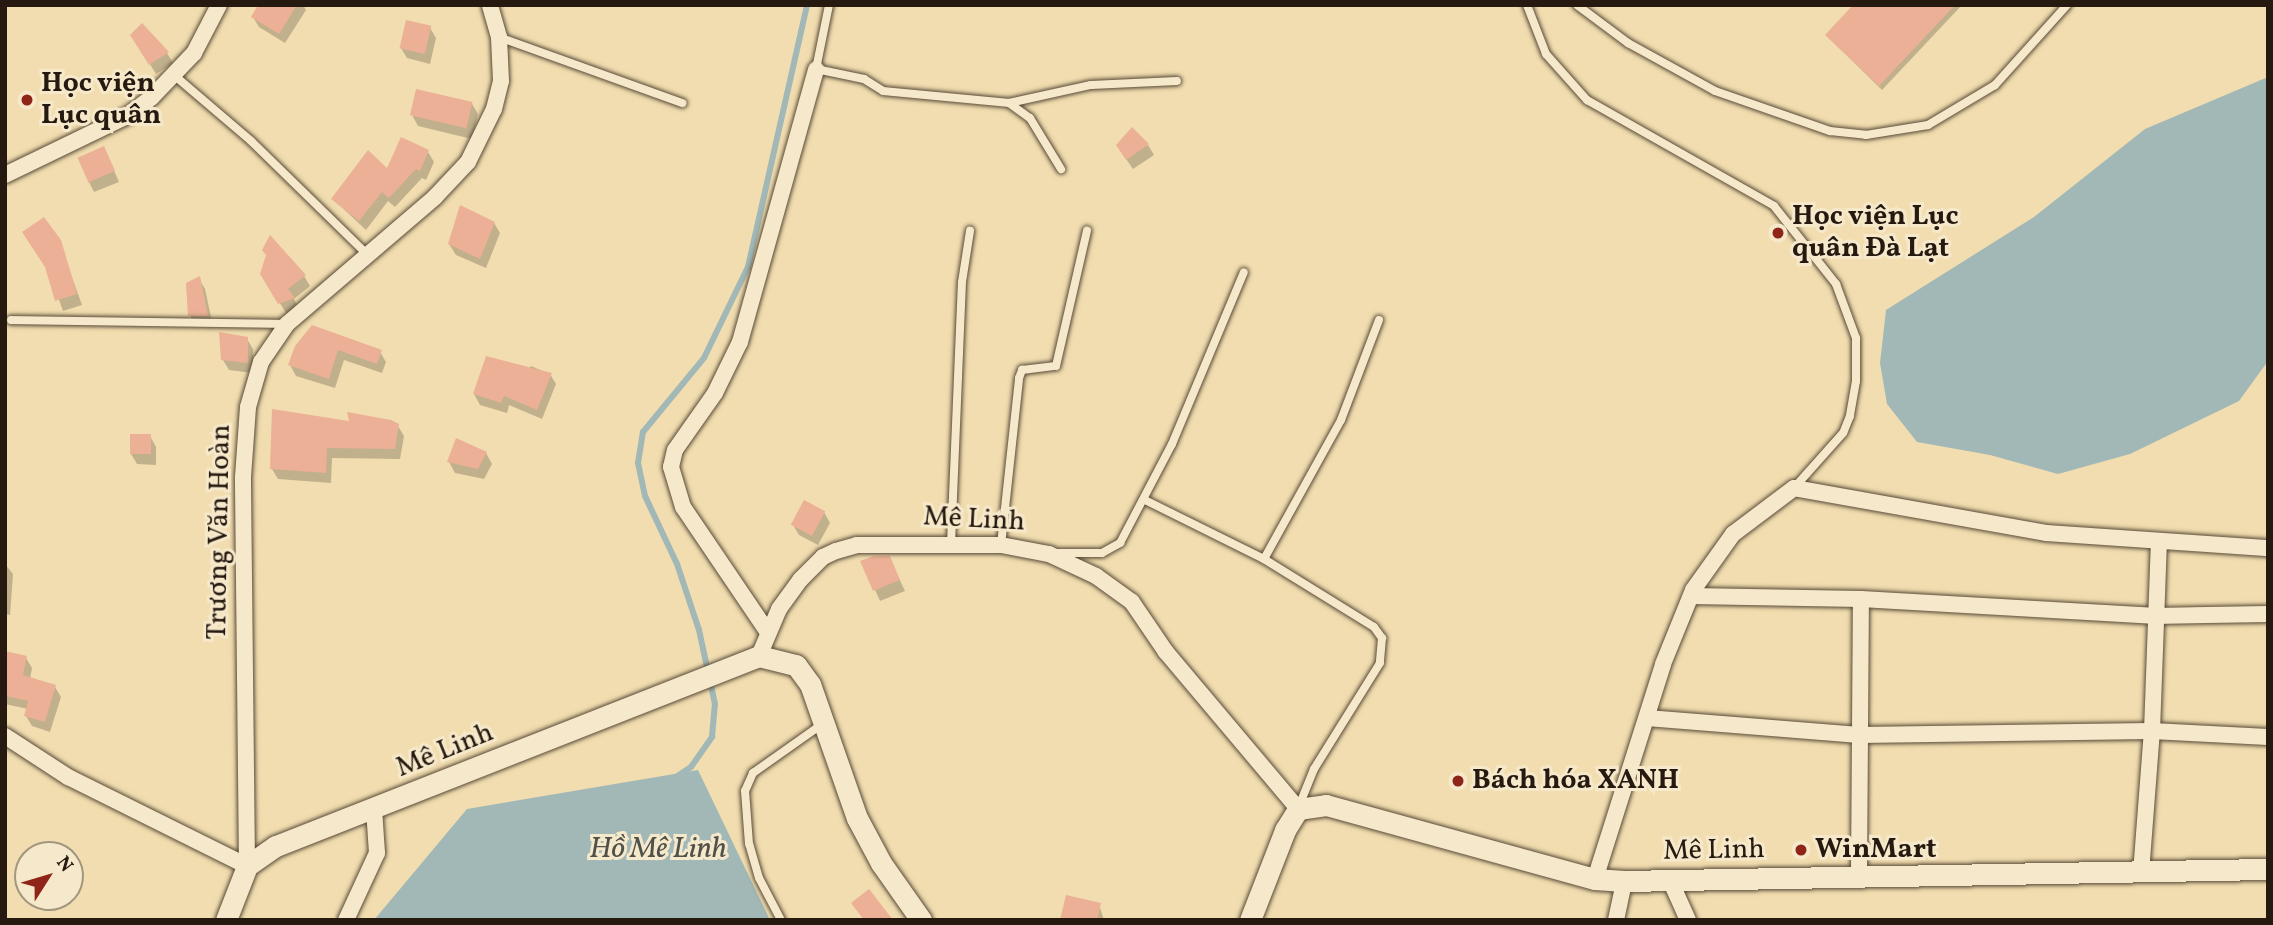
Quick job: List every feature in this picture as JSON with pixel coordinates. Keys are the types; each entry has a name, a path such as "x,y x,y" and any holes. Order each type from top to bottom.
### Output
{"street":[{"path":"5,175 127,116 175,76 194,53 219,5"},
{"name":"Trương Văn Hoàn","path":"247,866 243,477 247,419 261,362 287,324 435,197 468,162 494,109 501,81 499,37 490,5"},
{"path":"767,631 683,507 671,467 680,442 715,393 740,342 816,69"},
{"path":"1595,879 1647,718 1691,596 1733,534 1794,488 2047,533 2158,544 2268,548"},
{"path":"2141,873 2152,731 2153,616 2158,544"},
{"name":"Mê Linh","path":"759,656 767,631 800,580 823,557 857,545 1001,545 1049,554 1096,576 1132,602 1166,652 1298,809 1326,805 1357,811 1595,879 1624,881 2268,869"},
{"path":"1691,596 1861,599 2153,616 2268,614"},
{"path":"1859,875 1861,599"},
{"name":"Mê Linh","path":"247,866 276,846 738,661 759,656 796,665 810,684 857,818 921,920"},
{"path":"1647,718 1858,735 2152,731 2268,737"},
{"path":"5,736 68,777 247,866 226,920"},
{"path":"346,920 377,853 374,809"},
{"path":"1250,920 1285,830 1298,809"},
{"path":"1671,880 1688,920"},
{"path":"1616,920 1624,881"}],"lane":[{"path":"829,5 816,69 864,79 883,91 1009,103 1091,85 1177,81"},
{"path":"1527,5 1546,54 1587,100 1774,206 1836,285 1856,338 1856,381 1850,416 1843,433 1794,488"},
{"path":"1577,5 1628,43 1715,91 1830,131 1866,135 1928,125 1996,85 2067,5"},
{"path":"499,37 682,103"},
{"path":"175,76 251,141 368,255"},
{"path":"1009,103 1030,118 1061,169"},
{"path":"951,544 962,282 970,231"},
{"path":"1001,545 1019,378 1022,370 1056,366 1087,231"},
{"path":"1049,554 1109,551 1120,543 1146,500 1244,272"},
{"path":"10,320 287,324"},
{"path":"1264,559 1341,420 1379,320"},
{"path":"1146,500 1264,559 1374,626 1384,651 1314,769 1298,809"},
{"path":"781,920 759,878 749,844 745,791 753,773 824,723"}],"water":[{"path":"2268,77 2268,361 2239,401 2130,454 2058,474 1990,455 1917,442 1887,404 1880,363 1886,310 2034,217 2145,129"},
{"name":"Hồ Mê Linh","path":"698,770 770,920 374,920 467,809"}],"building":[{"path":"258,5 297,5 279,34 251,17"},
{"path":"1853,5 1955,5 1879,86 1825,35"},
{"path":"406,20 431,26 425,54 399,48"},
{"path":"142,23 169,52 149,65 130,35"},
{"path":"416,89 473,102 466,128 410,115"},
{"path":"1132,127 1149,144 1126,160 1116,145"},
{"path":"401,137 429,150 420,171 416,169 389,198 382,192 359,221 331,199 368,150 387,168"},
{"path":"104,146 115,171 88,182 78,158"},
{"path":"460,205 495,222 480,259 448,244"},
{"path":"44,217 61,240 77,294 55,301 45,267 22,232"},
{"path":"270,235 306,275 288,289 295,298 278,304 260,274 266,255 262,250"},
{"path":"200,276 208,316 188,316 186,283"},
{"path":"312,325 382,350 377,364 338,350 329,379 288,365 295,346"},
{"path":"219,332 248,337 248,363 221,360"},
{"path":"486,356 552,373 537,410 504,396 501,403 473,394"},
{"path":"272,409 349,421 347,412 391,420 399,424 395,449 327,448 326,473 270,469"},
{"path":"130,434 151,434 151,454 130,454"},
{"path":"456,438 487,452 478,469 447,462"},
{"path":"804,500 825,511 812,536 791,525"},
{"path":"874,556 890,556 900,580 873,591 860,561"},
{"path":"5,651 27,656 23,675 56,685 45,722 24,716 28,701 5,696"},
{"path":"869,889 893,920 864,920 851,903"},
{"path":"1066,895 1101,903 1097,920 1060,920"}],"waterway":[{"path":"676,777 691,767 712,737 715,704 699,630 677,564 645,496 638,463 643,432 704,358 748,267 807,5"}],"place":[{"name":"Học viện Lục quân","path":"27,100"},
{"name":"Học viện Lục quân Đà Lạt","path":"1778,233"},
{"name":"Bách hóa XANH","path":"1458,781"},
{"name":"WinMart","path":"1801,850"}]}
